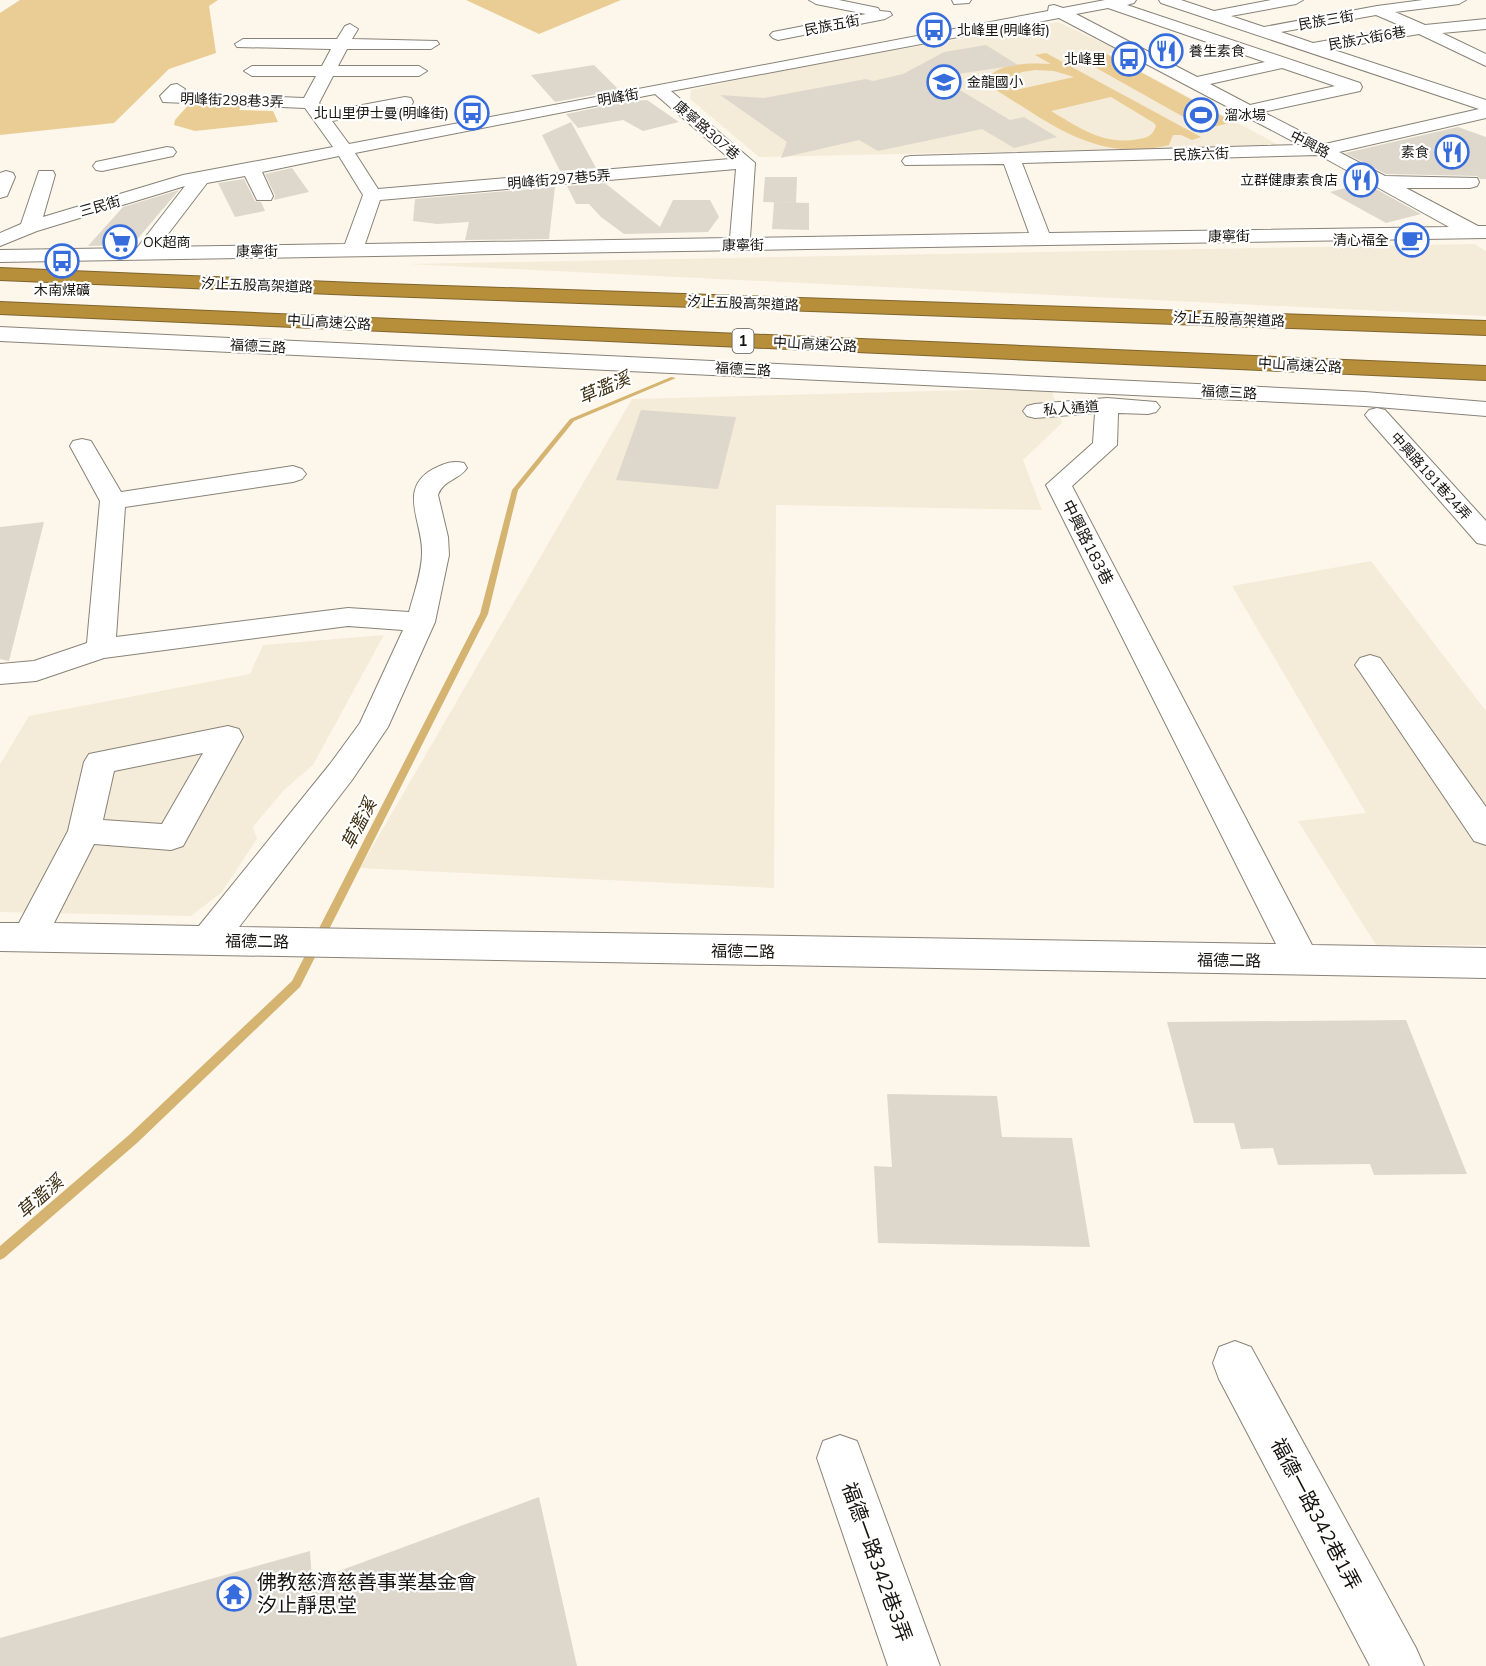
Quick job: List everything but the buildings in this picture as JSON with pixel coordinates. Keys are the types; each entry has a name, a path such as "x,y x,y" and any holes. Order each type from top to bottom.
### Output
{"highway":[{"name":"汐止五股高架道路","path":"0,274 379,290 1486,328"},
{"name":"中山高速公路","path":"0,289 1310,343"},
{"name":"中山高速公路","path":"0,308 1486,373"}],"street":[{"path":"816,0 891,19 924,39"},
{"name":"民族五街","path":"778,36 891,19 898,0"},
{"path":"959,1 964,0"},
{"name":"中興路","path":"1036,0 1482,235"},
{"name":"明峰街","path":"201,179 507,117 1129,0"},
{"path":"1166,0 1314,47 1486,106"},
{"path":"1213,15 1296,0"},
{"path":"1354,0 1479,55"},
{"name":"民族三街","path":"1264,31 1377,10 1460,0"},
{"path":"1110,4 1354,87 1246,111"},
{"path":"1097,32 1158,20"},
{"name":"民族六街6巷","path":"1314,47 1421,29 1486,24"},
{"path":"346,36 310,103 345,151 372,195 353,250"},
{"path":"243,44 346,36 431,44"},
{"path":"1189,49 1221,42"},
{"path":"1146,58 1167,53"},
{"path":"1446,55 1479,55"},
{"path":"1378,69 1412,62"},
{"path":"1194,83 1283,63"},
{"path":"252,71 419,71"},
{"path":"1434,87 1476,77"},
{"name":"明峰街298巷3弄","path":"177,88 168,96 169,98 310,103"},
{"name":"康寧路307巷","path":"660,90 746,164 739,245"},
{"path":"321,118 405,102"},
{"name":"民族六街","path":"911,161 1323,150 1486,113"},
{"path":"102,166 163,146 188,177 201,179 143,254"},
{"path":"1011,159 1041,239"},
{"name":"明峰街297巷5弄","path":"372,195 746,164"},
{"path":"251,168 264,196"},
{"path":"30,227 46,175"},
{"name":"三民街","path":"0,240 30,227 183,181 201,179"},
{"path":"1383,182 1470,182"},
{"name":"康寧街","path":"0,256 1041,239 1482,235"},
{"name":"福德三路","path":"0,334 1330,398 1486,410"},
{"path":"1107,405 1377,415 1486,410"},
{"name":"私人通道","path":"1035,411 1107,405"},
{"name":"中興路183巷","path":"1107,405 1105,445 1059,485 1302,961"},
{"name":"中興路181巷24弄","path":"1377,415 1486,537"},
{"path":"82,446 113,501 101,649"},
{"path":"208,940 341,772 373,727 421,622 436,555 435,537 425,495 428,486 438,477 455,468"},
{"path":"113,501 293,474"},
{"path":"0,674 36,671 101,649 348,617 421,622"},
{"path":"1370,665 1486,832"},
{"path":"15,936 84,831"},
{"name":"福德二路","path":"15,936 1486,963"},
{"name":"福德一路342巷1弄","path":"1235,1363 1398,1666"},
{"name":"福德一路342巷3弄","path":"840,1458 914,1666"}],"shaded area":[{"path":"20,0 218,0 209,6 216,53 169,69 114,123 0,135 0,13"},
{"path":"466,0 621,0 539,34"},
{"name":"金龍國小","path":"1058,22 1120,51 1108,54 1281,146 759,157 690,99 691,90 798,67"},
{"path":"1046,53 1201,137 1192,140 1181,135 1173,135 1169,145 1142,149 1118,149 1073,136 988,85 988,78 993,73 1008,66 1051,64 1035,55","holes":["1035,70 1054,71 1074,77 1016,90 1008,85 1010,77","1111,97 1154,123 1156,126 1152,134 1145,138 1126,141 1103,138 1051,111"]},
{"path":"1107,54 1233,122 1205,129 1082,60"},
{"path":"191,102 242,105 239,110 273,111 278,122 195,131 174,125 175,120"},
{"path":"1475,244 1486,251 1486,316 408,264"},
{"path":"1051,388 1062,423 1023,460 1042,510 776,505 774,888 360,868 632,399"},
{"path":"1371,561 1486,711 1486,945 1376,945 1298,821 1366,813 1232,586"},
{"path":"384,635 313,765 284,790 253,827 257,839 222,892 191,916 0,912 0,764 29,716 250,674 263,645"}],"waterway":[{"name":"草濫溪","path":"0,1254 133,1139 296,984 484,614 515,490 572,420 673,378"}],"place":[{"name":"北峰里(明峰街)","path":"934,30"},
{"name":"養生素食","path":"1166,51"},
{"name":"北峰里","path":"1129,59"},
{"name":"金龍國小","path":"944,82"},
{"name":"北山里伊士曼(明峰街)","path":"472,113"},
{"name":"溜冰場","path":"1201,115"},
{"name":"素食","path":"1452,152"},
{"name":"立群健康素食店","path":"1361,180"},
{"name":"清心福全","path":"1412,240"},
{"name":"OK超商","path":"120,242"},
{"name":"木南煤礦","path":"62,261"},
{"name":"佛教慈濟慈善事業基金會 汐止靜思堂","path":"234,1594"}]}
